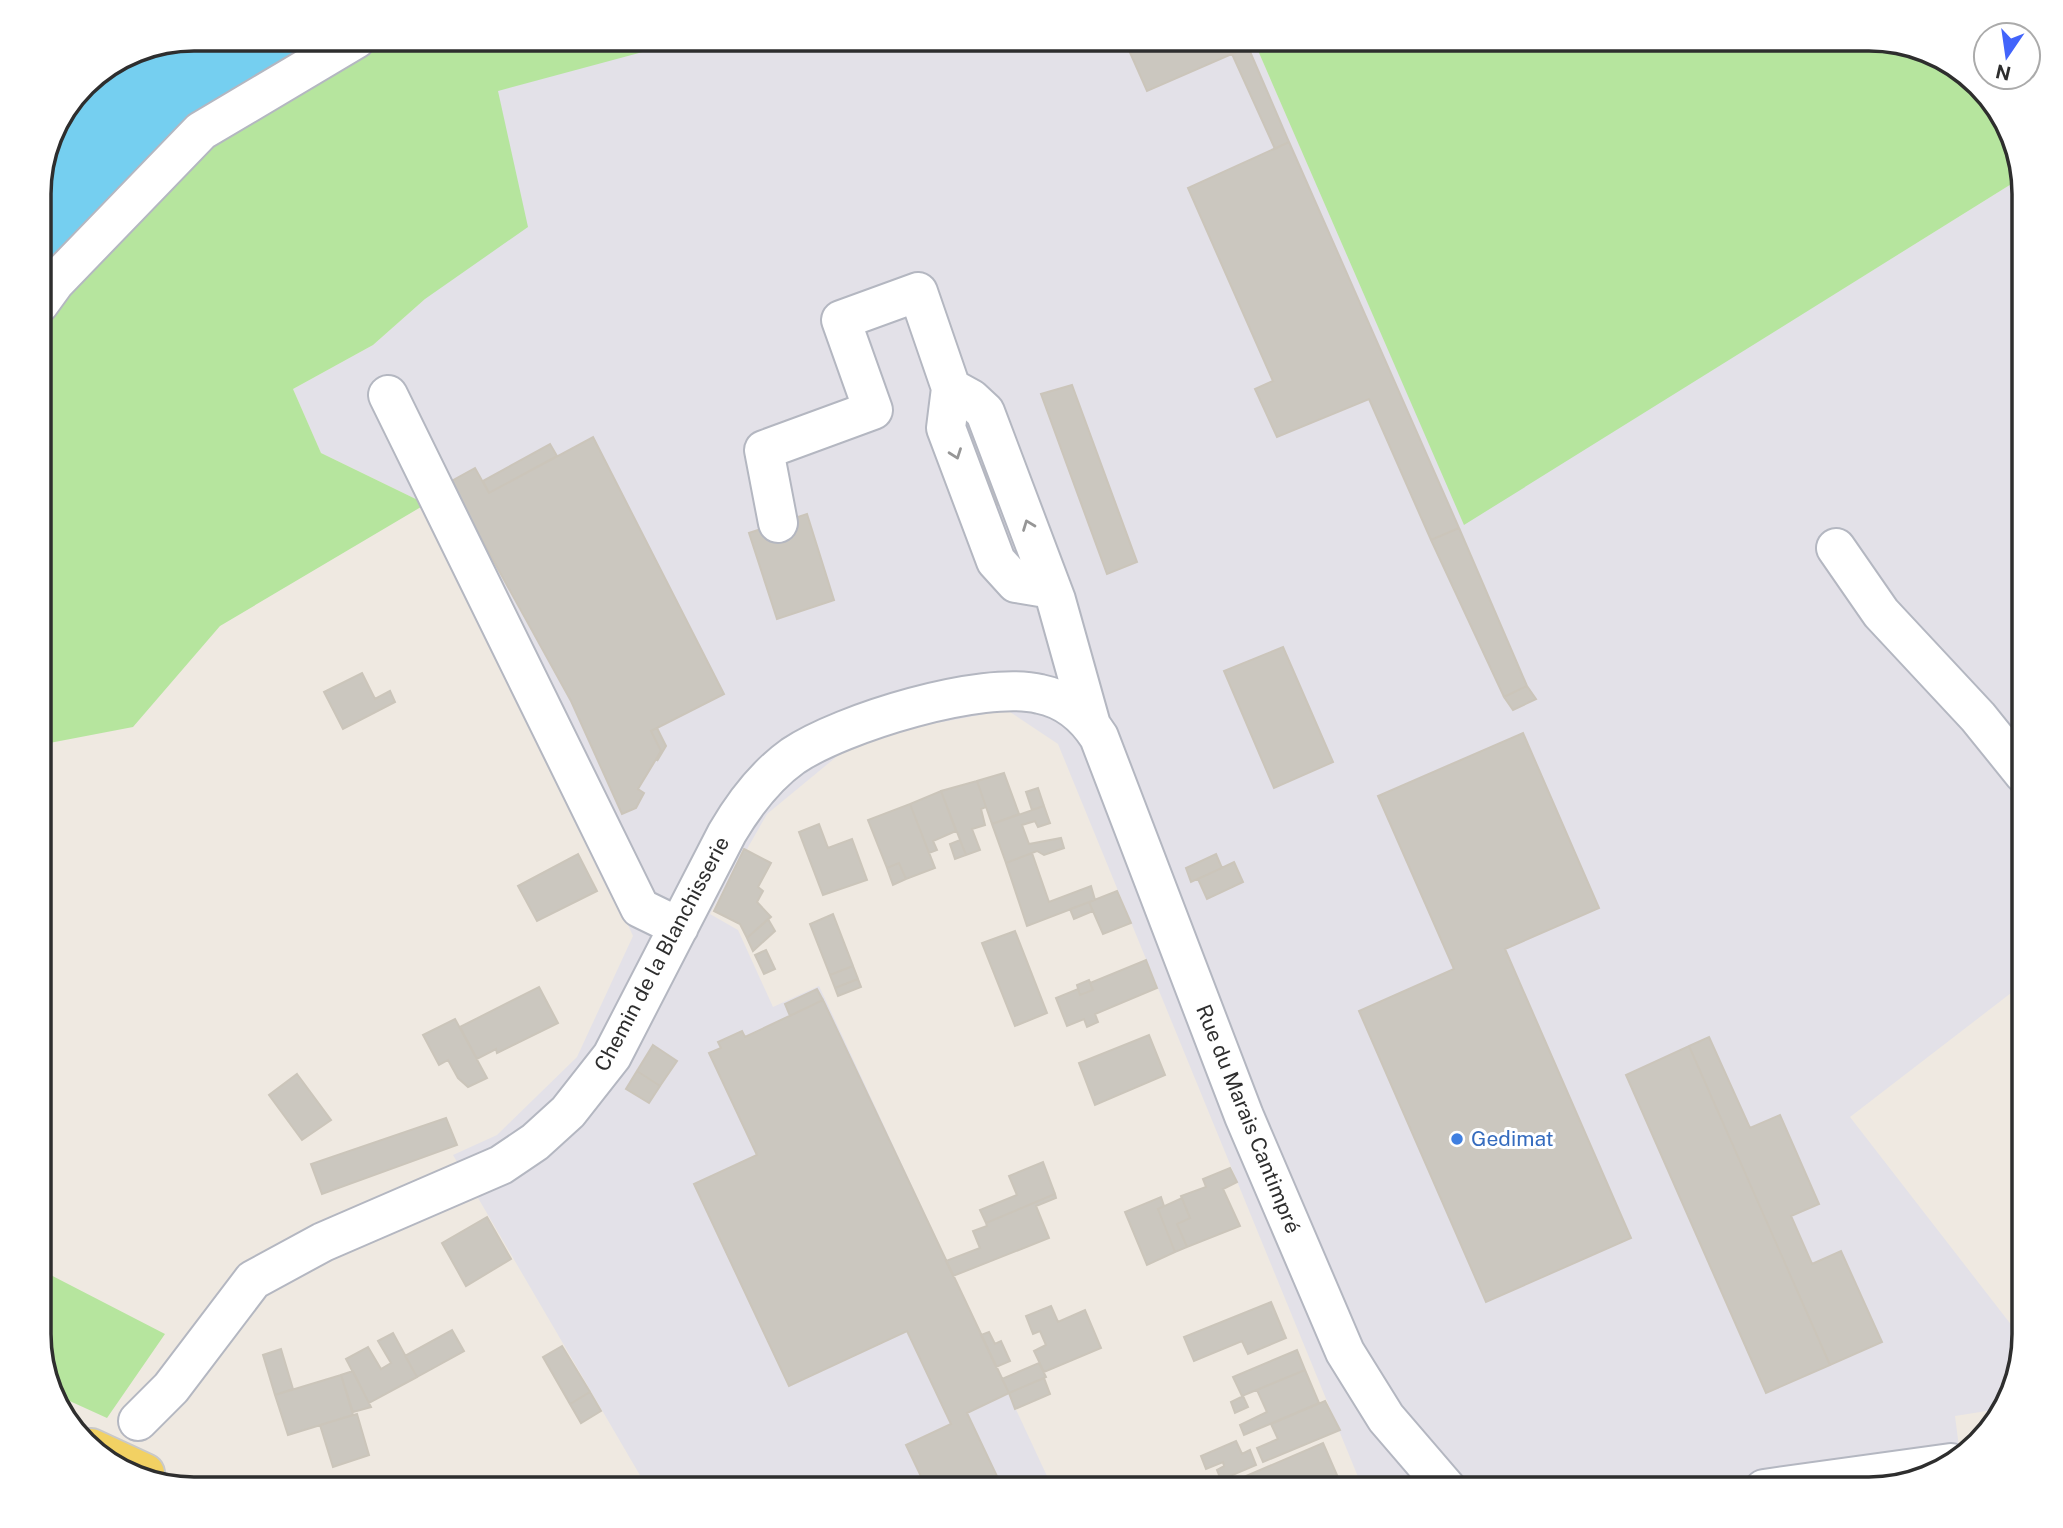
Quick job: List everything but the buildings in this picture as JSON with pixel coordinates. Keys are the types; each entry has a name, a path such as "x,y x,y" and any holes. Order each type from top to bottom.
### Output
{"street":[{"path":"51,288 201,131 334,51"},
{"path":"778,523 764,450 873,410 841,320 918,292 951,388 971,399 985,412 1052,589 1091,724"},
{"path":"388,396 640,908 679,927"},
{"path":"1836,548 1881,613 1978,717 2012,758"},
{"name":"Chemin de la Blanchisserie","path":"138,1422 170,1388 253,1280 302,1251 501,1165 551,1128 590,1086 612,1056 727,833 757,789 791,758 831,734 862,721 915,708 1011,692 1040,694 1066,703 1091,724"},
{"name":"Rue du Marais Cantimpré","path":"1091,724 1106,753 1244,1116 1341,1343 1368,1393 1435,1477"},
{"path":"1850,1477 1920,1467"}],"shaded area":[{"path":"489,51 1258,51 1464,524 2011,184 2012,992 1850,1117 2012,1326 2010,1362 1993,1406 1990,1410 1955,1416 1959,1446 1933,1463 1907,1472 1870,1477 1358,1477 1058,744 1007,710 893,731 841,753 767,814 710,914 738,930 773,1007 819,986 1047,1477 641,1477 453,1155 497,1135 577,1057 633,936 574,804 426,504 321,453 293,389 373,345 425,299 441,70"}],"green space":[{"path":"311,51 646,51 498,91 528,227 425,299 373,345 293,389 321,453 426,504 220,626 133,727 51,743 51,266"},
{"path":"1258,51 1897,53 1933,65 1949,75 1983,107 1998,130 2007,156 2011,184 1464,525"},
{"path":"51,1275 165,1334 107,1418 65,1398 53,1362"}],"water":[{"path":"311,51 51,266 51,184 56,156 75,114 107,80 130,65 166,53"}],"place":[{"name":"Gedimat","path":"1457,1139"}]}
